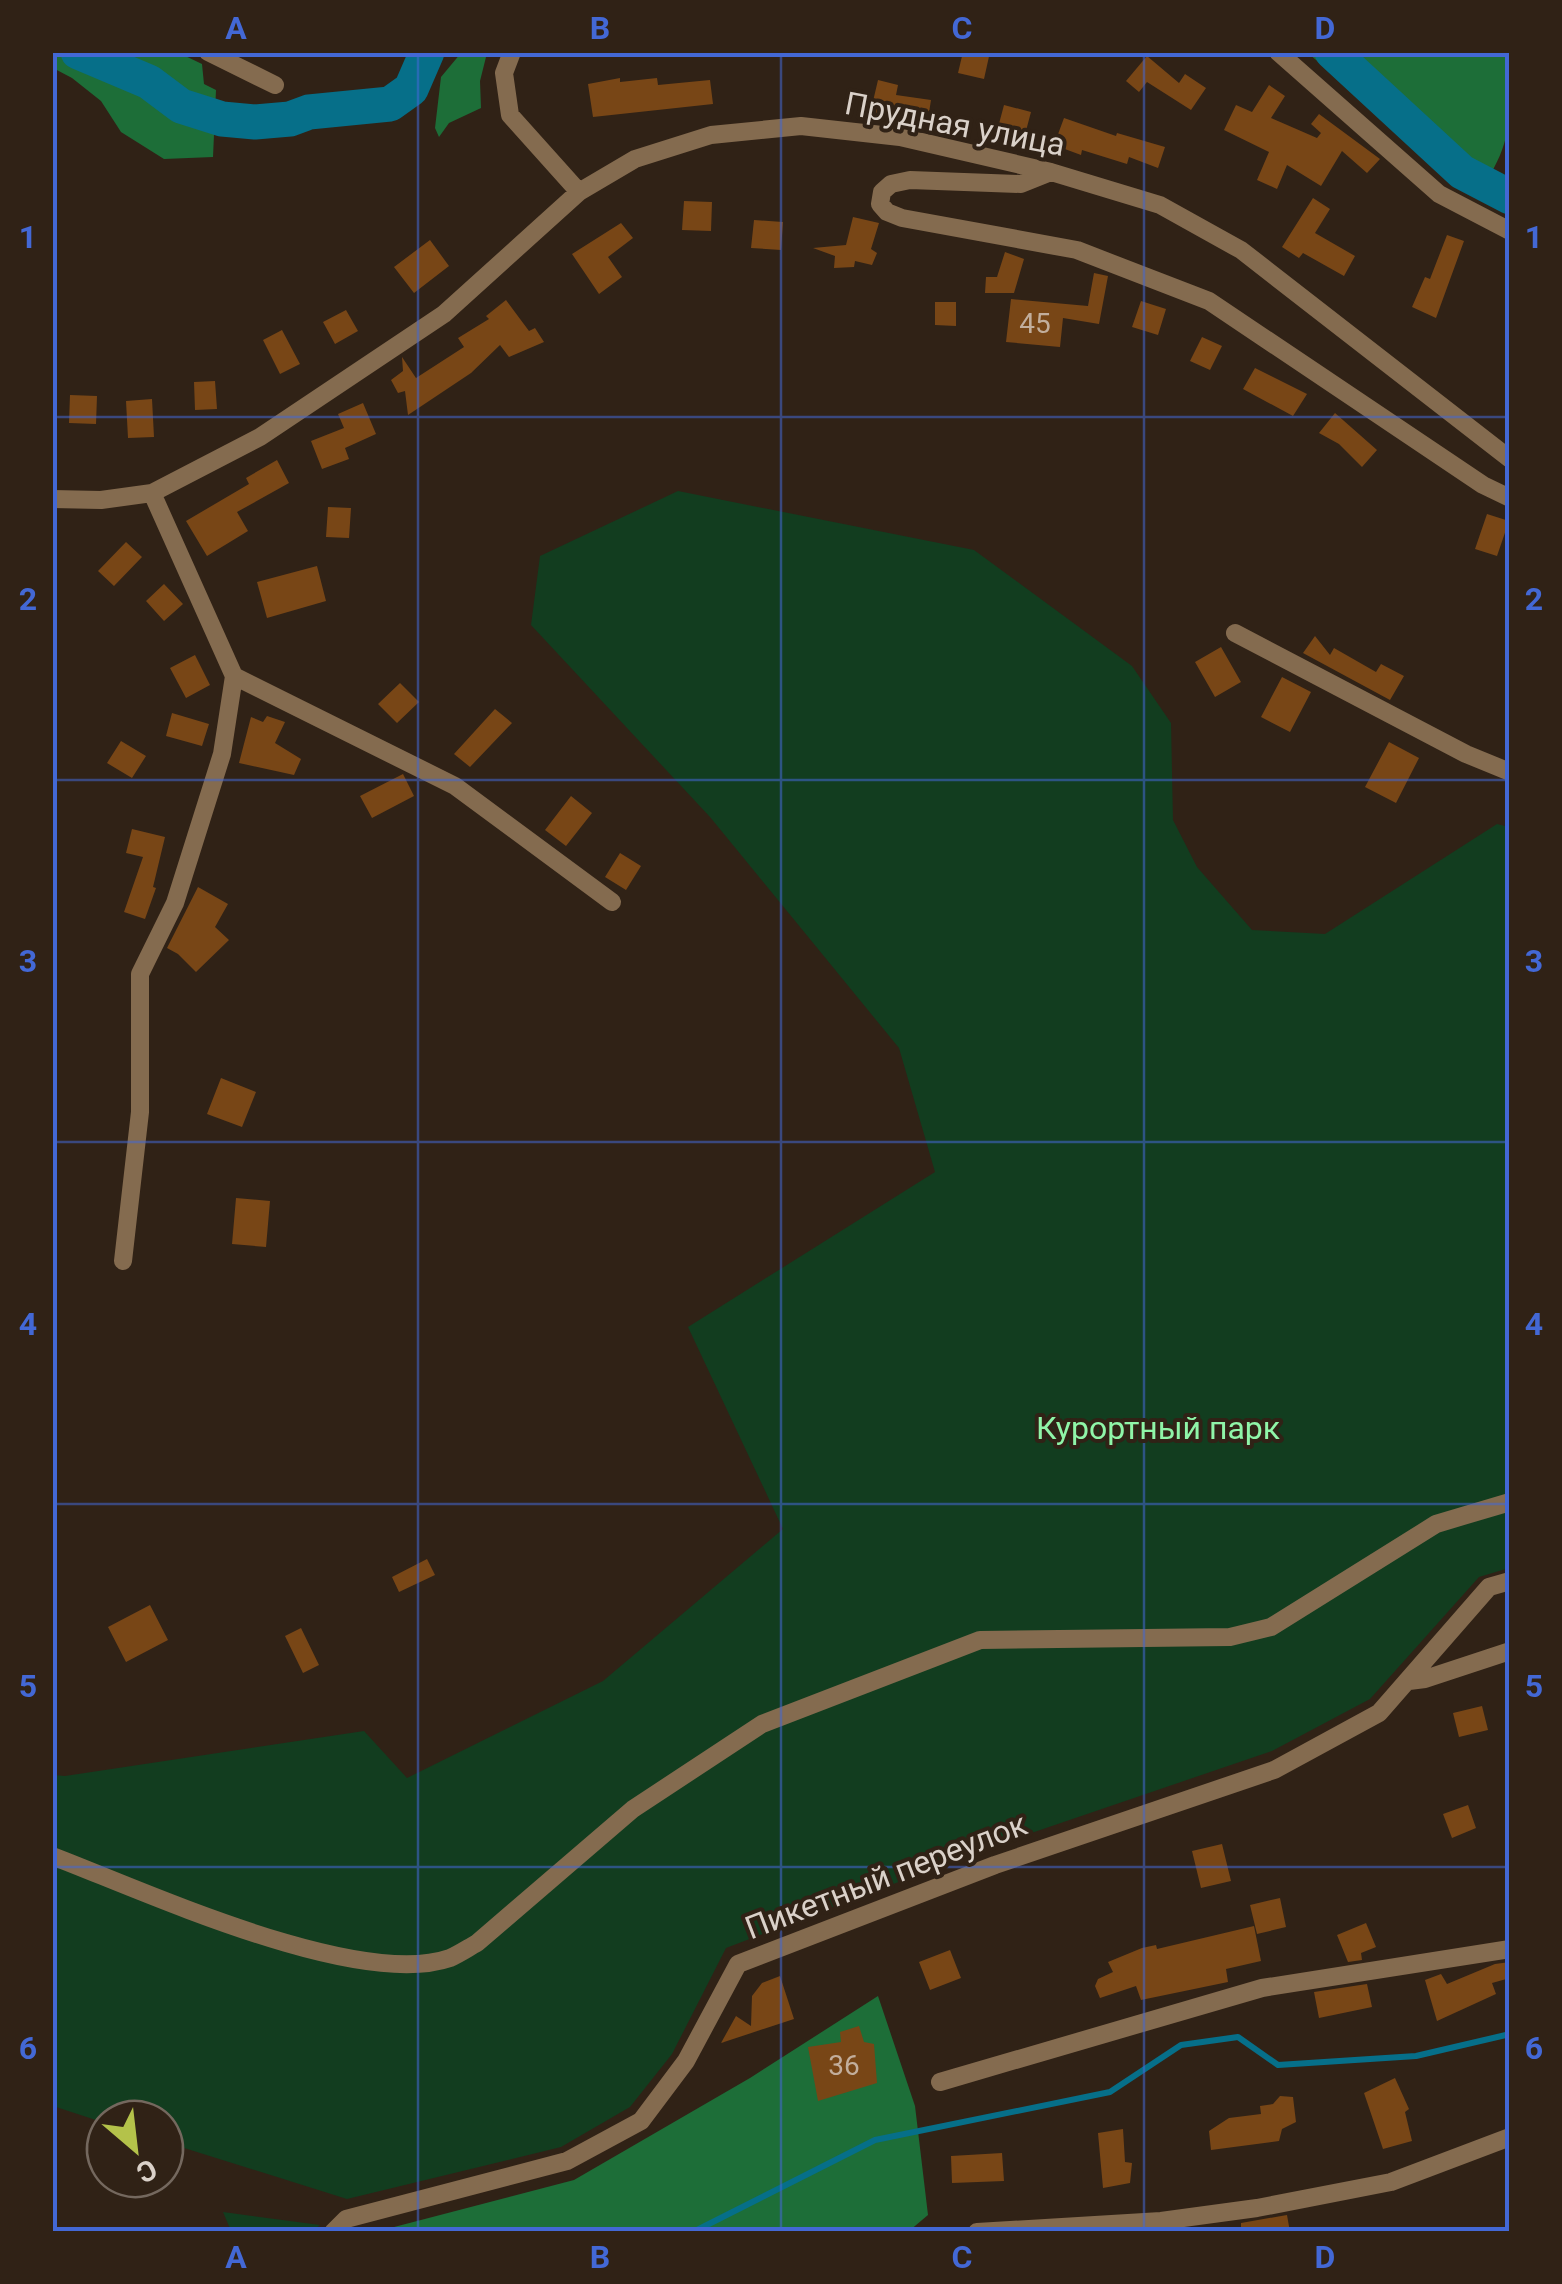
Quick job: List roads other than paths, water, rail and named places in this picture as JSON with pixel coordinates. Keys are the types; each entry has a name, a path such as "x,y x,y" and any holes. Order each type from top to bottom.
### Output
{"street":[{"path":"208,52 275,85"},
{"path":"512,52 504,74 510,115 580,192"},
{"path":"1278,52 1439,194 1510,231"},
{"name":"Прудная улица","path":"52,499 101,500 152,493 260,437 444,314 580,192 635,159 712,136 802,126 900,137 1051,172 1160,205 1242,250 1510,459"},
{"path":"1051,172 1020,184 910,180 891,184 882,192 880,204 902,218 1078,250 1209,301 1483,485 1510,498"},
{"path":"123,1261 140,1112 140,974 175,903 222,754 234,676 152,493"},
{"path":"1235,633 1466,754 1510,772"},
{"path":"234,676 455,786 612,902"},
{"path":"52,1856 245,1930 315,1951 398,1964 448,1958 477,1944 633,1810 762,1724 980,1640 1230,1638 1271,1627 1436,1524 1510,1502"},
{"name":"Пикетный переулок","path":"333,2232 346,2220 567,2161 641,2122 686,2061 738,1964 995,1865 1274,1770 1379,1712 1489,1587 1510,1582"},
{"name":"Пикетный переулок","path":"1410,1681 1510,1651"},
{"path":"940,2082 1262,1988 1510,1949"},
{"path":"977,2232 1161,2221 1257,2208 1390,2182 1510,2137"}],"waterway":[{"path":"78,52 149,82 181,106 222,119 255,122 390,104 411,89 427,52"},
{"path":"1332,52 1462,172 1510,197"},
{"path":"693,2232 875,2140 1110,2092 1181,2045 1238,2037 1278,2065 1416,2056 1510,2034"}],"park label":[{"name":"Курортный парк","path":"1158,1428"}]}
